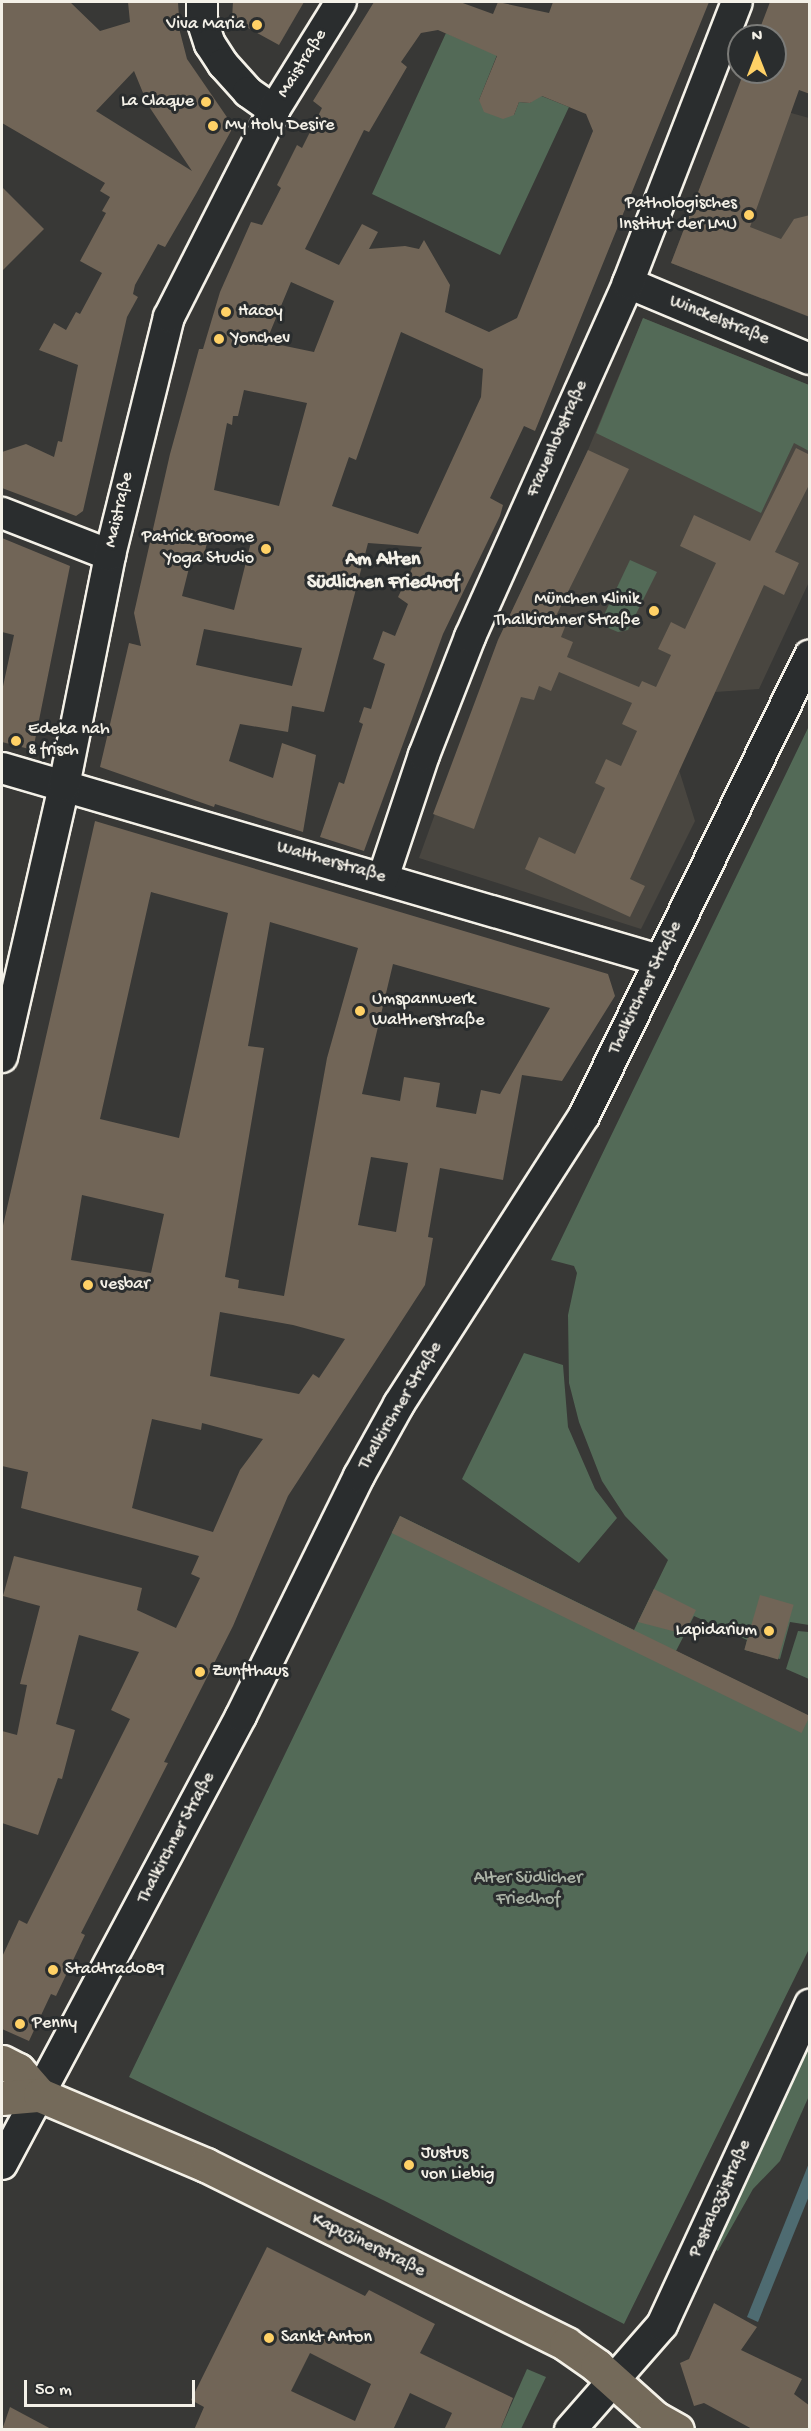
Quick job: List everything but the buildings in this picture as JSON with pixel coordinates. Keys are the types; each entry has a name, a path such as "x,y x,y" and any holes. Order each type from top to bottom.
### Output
{"main road":[{"name":"Kapuzinerstraße","path":"2,2062 18,2070 40,2095 206,2165 566,2344 614,2381 655,2418 677,2430"},
{"name":"Kapuzinerstraße","path":"2,2098 40,2095"}],"street":[{"path":"202,2 202,20 210,44 223,64 248,92 274,110"},
{"name":"Maistraße","path":"2,1056 11,967 64,786 110,555 169,317 274,110 341,2"},
{"name":"Frauenlobstraße","path":"382,878 424,755 470,637 628,284 737,2"},
{"name":"Winckelstraße","path":"628,284 810,358"},
{"path":"2,513 110,555"},
{"name":"Thalkirchner Straße","path":"2,2164 241,1716 347,1498 399,1404 584,1116 810,655"},
{"name":"Waltherstraße","path":"2,768 659,960"},
{"name":"Pestalozzistraße","path":"570,2430 662,2325 810,2005"}],"shaded area":[{"name":"Pathologisches Institut der LMU","path":"735,97 809,118 809,317 671,263"},
{"name":"München Klinik Thalkirchner Straße","path":"643,318 809,385 809,582 759,689 715,692 679,770 695,821 641,929 419,858 498,640 588,450"}],"green space":[{"path":"446,33 497,55 479,100 514,115 519,102 530,103 539,95 569,107 500,255 372,194"},
{"path":"643,318 809,385 809,451 794,443 761,513 596,433"},
{"path":"630,560 657,572 628,630 618,632 606,627 603,617"},
{"name":"Alter Südlicher Friedhof","path":"809,726 809,1625 790,1622 780,1659 745,1650 747,1640 694,1616 676,1651 809,1716 809,1949 624,2324 385,2201 129,2077 400,1516 634,1630 668,1560 625,1516 602,1481 579,1422 569,1383 568,1315 577,1273 574,1266 551,1260"},
{"path":"524,1353 563,1365 568,1427 595,1489 617,1518 579,1563 462,1479"},
{"path":"798,1631 809,1632 809,1679 786,1669"},
{"path":"809,2026 809,2096 780,2161 753,2189 718,2251 708,2246"},
{"path":"527,2369 546,2377 521,2429 500,2430"}],"water":[{"path":"809,2163 809,2196 758,2322 747,2317"}],"place":[{"name":"Viva Maria","path":"257,25"},
{"name":"La Claque","path":"206,102"},
{"name":"My Holy Desire","path":"213,126"},
{"name":"Pathologisches Institut der LMU","path":"749,215"},
{"name":"Hacoy","path":"226,312"},
{"name":"Yonchev","path":"219,339"},
{"name":"Patrick Broome Yoga Studio","path":"266,549"},
{"name":"München Klinik Thalkirchner Straße","path":"654,611"},
{"name":"Edeka nah & frisch","path":"16,741"},
{"name":"Umspannwerk Waltherstraße","path":"360,1011"},
{"name":"vesbar","path":"88,1285"},
{"name":"Lapidarium","path":"769,1631"},
{"name":"Zunfthaus","path":"200,1672"},
{"name":"Stadtrad089","path":"53,1970"},
{"name":"Penny","path":"20,2024"},
{"name":"Justus von Liebig","path":"409,2165"},
{"name":"Sankt Anton","path":"269,2338"}],"district":[{"name":"Am Alten Südlichen Friedhof","path":"383,572"}]}
